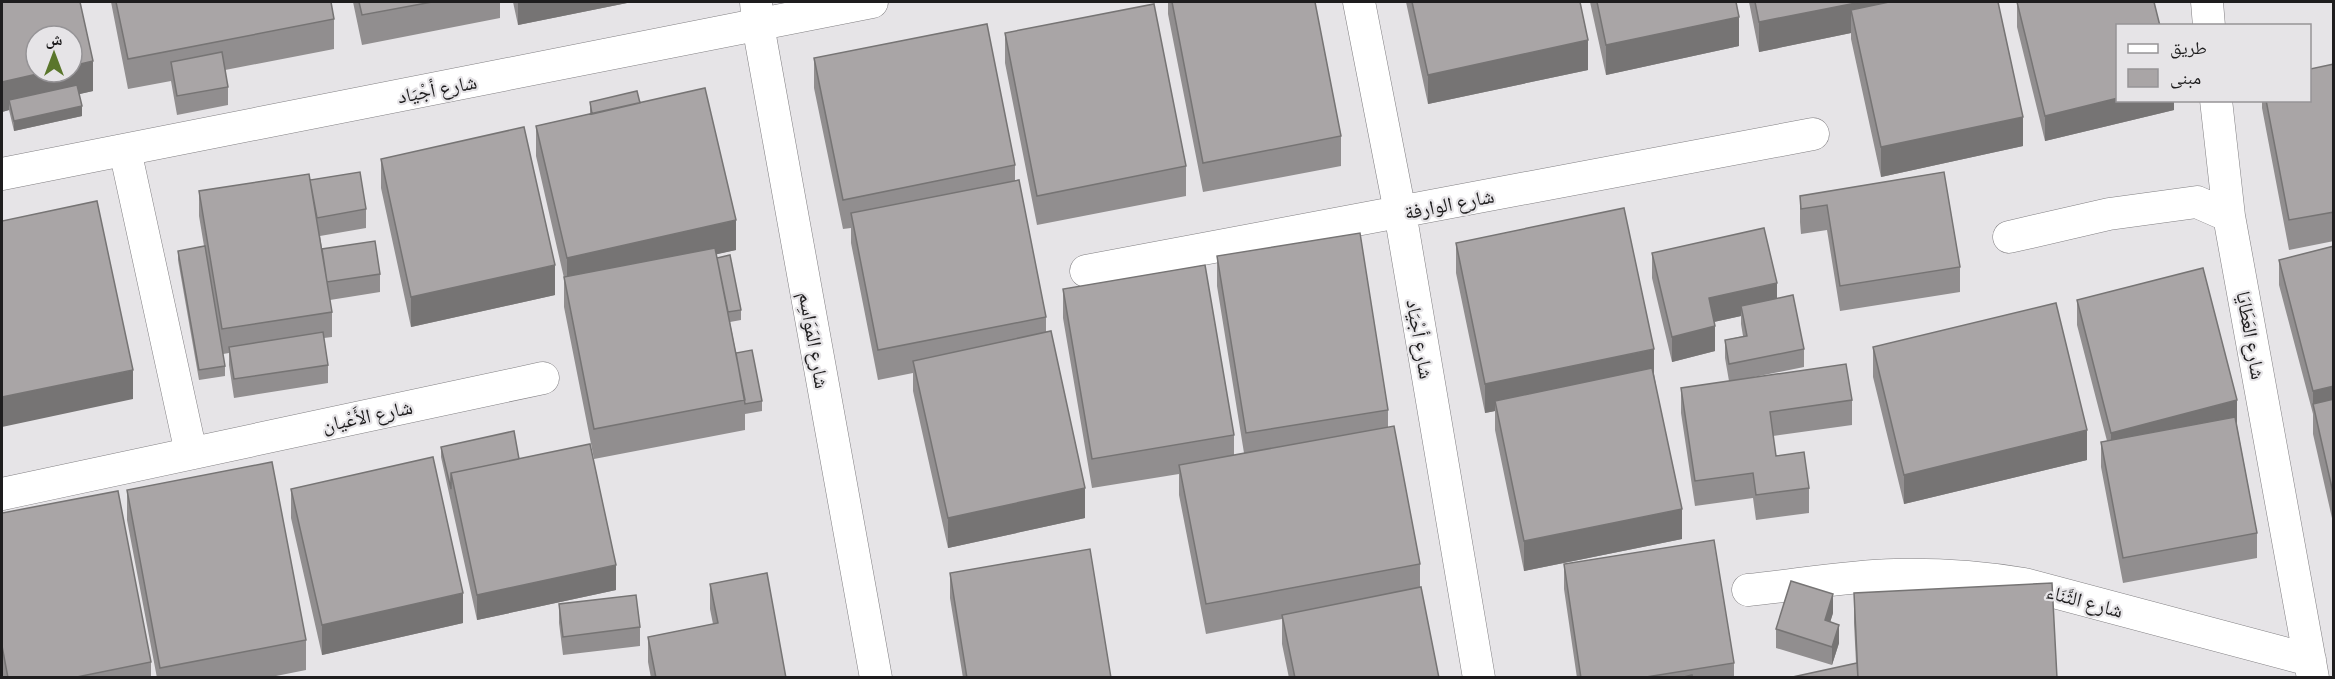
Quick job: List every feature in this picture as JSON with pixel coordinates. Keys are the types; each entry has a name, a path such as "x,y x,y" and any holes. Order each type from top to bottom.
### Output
{"street":[{"name":"شارع أجْيَاد","path":"2,174 125,150 757,13 873,2"},
{"name":"شارع أجْيَاد","path":"1359,2 1400,212 1479,678"},
{"path":"2207,2 2209,24"},
{"name":"شارع المَوَاسِم","path":"757,13 876,678"},
{"name":"شارع العَطَايَا","path":"2216,102 2229,216 2311,669"},
{"name":"شارع الوارفة","path":"1086,271 1813,134"},
{"path":"125,150 191,453"},
{"path":"2009,237 2109,214 2197,202 2229,216"},
{"name":"شارع الأَعْيان","path":"2,494 543,378"},
{"name":"شارع الثَّنَاء","path":"1748,590 1893,575 1988,578 2024,584 2311,669"}],"building":[{"path":"2,2 80,2 93,61 84,63 84,24 24,24 24,77 2,82"},
{"path":"116,2 331,2 334,19 128,59"},
{"path":"359,2 432,2 362,15"},
{"path":"1172,2 1315,2 1341,136 1203,163"},
{"path":"1412,2 1580,2 1588,40 1428,75"},
{"path":"1597,2 1736,2 1739,17 1606,45"},
{"path":"1755,2 1861,2 1759,22"},
{"path":"1889,2 1998,2 2023,117 1881,147 1851,10"},
{"path":"2017,2 2154,2 2160,24 2116,24 2116,98 2045,116"},
{"path":"1154,4 1186,166 1037,196 1005,33"},
{"path":"987,24 1015,165 843,200 814,58"},
{"path":"222,52 228,87 177,96 171,62"},
{"path":"2334,64 2334,212 2289,220 2266,102 2311,102 2311,69"},
{"path":"77,85 82,106 14,121 9,100"},
{"path":"705,88 736,220 567,258 536,126"},
{"path":"637,91 640,103 592,114 590,102"},
{"path":"524,127 555,265 411,297 381,159"},
{"path":"360,172 366,209 317,218 310,180"},
{"path":"1944,172 1960,267 1840,286 1827,205 1801,209 1800,196"},
{"path":"309,174 332,312 222,329 199,191"},
{"path":"1019,180 1046,317 878,350 851,213"},
{"path":"97,201 133,370 2,397 2,221"},
{"path":"1624,208 1654,349 1485,384 1456,243"},
{"path":"1764,228 1777,283 1709,298 1715,326 1672,337 1652,253"},
{"path":"1360,233 1388,410 1246,433 1217,256"},
{"path":"375,241 380,274 327,282 322,249"},
{"path":"205,246 225,366 199,370 178,251"},
{"path":"2334,246 2334,386 2313,391 2279,260"},
{"path":"715,248 745,400 594,429 564,277"},
{"path":"730,255 741,310 728,312 717,258"},
{"path":"1205,265 1234,435 1092,459 1063,289"},
{"path":"2203,268 2237,400 2111,433 2077,300"},
{"path":"1793,295 1804,349 1729,364 1725,340 1747,336 1741,306"},
{"path":"2056,303 2087,430 1904,475 1873,347"},
{"path":"1051,331 1085,488 948,518 913,361"},
{"path":"323,332 328,365 234,379 229,347"},
{"path":"752,350 762,401 745,404 736,353"},
{"path":"1846,364 1852,400 1770,412 1776,456 1804,452 1809,488 1756,495 1753,473 1695,481 1681,388"},
{"path":"1652,368 1682,509 1524,541 1495,401"},
{"path":"2334,399 2334,497 2313,404"},
{"path":"2235,417 2257,533 2123,558 2101,442"},
{"path":"1394,426 1420,564 1206,604 1179,465"},
{"path":"514,431 519,459 451,473 451,489 441,447"},
{"path":"590,444 616,565 477,595 451,473"},
{"path":"433,457 463,593 322,625 291,489"},
{"path":"272,462 306,640 160,668 127,490"},
{"path":"118,491 151,662 72,678 8,678 2,646 2,513"},
{"path":"1714,540 1734,663 1640,678 1581,678 1564,564"},
{"path":"1090,549 1111,678 967,678 950,573"},
{"path":"767,573 786,678 656,678 648,637 718,623 710,584"},
{"path":"1791,581 1833,594 1825,620 1839,625 1832,647 1776,629"},
{"path":"2052,583 2057,678 1858,678 1854,593"},
{"path":"1421,587 1439,678 1295,678 1282,615"},
{"path":"636,595 640,627 563,637 559,604"},
{"path":"1857,663 1858,678 1788,678"}]}
